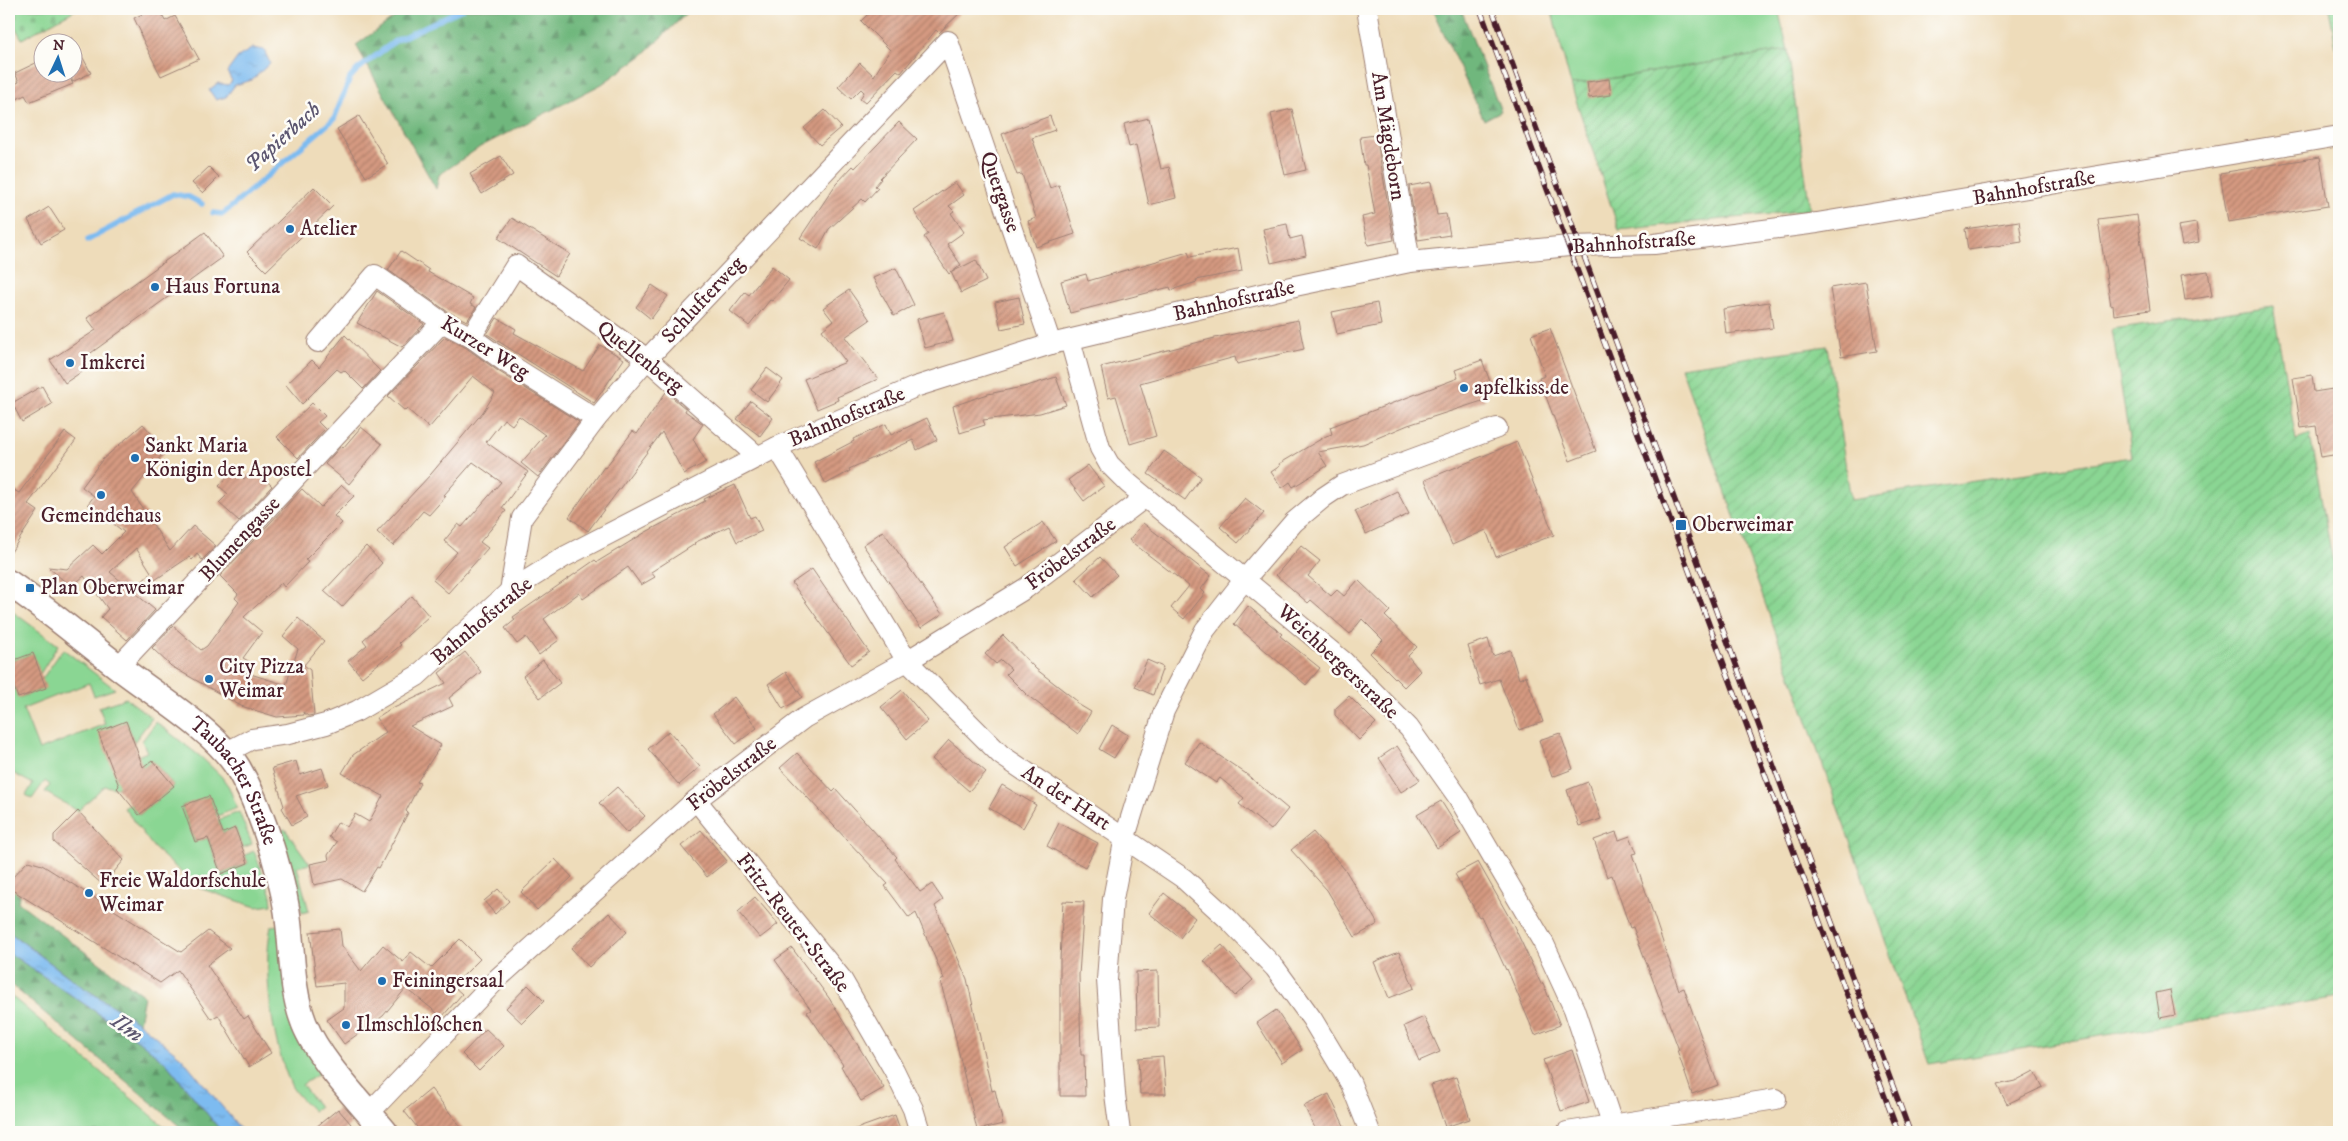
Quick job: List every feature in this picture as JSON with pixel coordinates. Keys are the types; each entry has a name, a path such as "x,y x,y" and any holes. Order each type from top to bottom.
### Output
{"street":[{"name":"Am Mägdeborn","path":"1367,9 1410,262"},
{"name":"Quergasse","path":"948,41 1061,342"},
{"name":"Schlufterweg","path":"510,591 522,518 596,419 647,359 948,41"},
{"name":"Bahnhofstraße","path":"225,753 252,740 288,734 326,724 357,711 417,676 510,591 564,556 777,447 915,387 1061,342 1295,286 1410,262 1570,246 1676,241 1817,223 2339,136"},
{"name":"Quellenberg","path":"471,337 516,265 647,359 758,457"},
{"name":"Kurzer Weg","path":"318,342 375,275 442,322 471,337 504,361 596,419"},
{"name":"Blumengasse","path":"118,667 442,322"},
{"name":"Weichbergerstraße","path":"1061,342 1100,448 1109,464 1144,498 1344,662 1409,728 1458,797 1544,944 1574,1009 1614,1129"},
{"path":"1120,1132 1115,1094 1107,980 1113,899 1125,837 1164,712 1205,630 1245,579 1294,522 1324,497 1342,486 1497,428"},
{"name":"An der Hart","path":"777,447 907,661 1001,755 1183,878 1228,919 1275,968 1312,1019 1351,1084 1370,1132"},
{"name":"Fröbelstraße","path":"369,1113 497,979 696,800 804,718 907,661 1026,588 1144,498"},
{"name":"Taubacher Straße","path":"9,583 206,734 237,766 247,784 280,879 287,912 293,978 298,1006 305,1024 325,1059 385,1132"},
{"name":"Fritz-Reuter-Straße","path":"696,800 841,978 894,1070 913,1109 920,1132"},
{"path":"1567,1132 1614,1129 1776,1099"}],"green space":[{"path":"9,9 77,9 22,39 9,16"},
{"path":"406,9 691,9 643,55 602,84 480,147 439,175 436,189 356,45"},
{"path":"1432,9 1461,9 1501,111 1484,120"},
{"path":"1551,9 1778,9 1788,50 1571,85"},
{"path":"2329,9 2339,9 2339,64"},
{"path":"1788,50 1810,210 1619,230 1571,85"},
{"path":"2273,306 2296,440 2310,435 2335,574 2339,574 2339,997 1929,1064 1681,367 1827,346 1851,500 2132,457 2112,329"},
{"path":"9,609 58,645 40,674 33,654 9,662"},
{"path":"63,649 115,689 94,696 89,683 23,709 39,750 105,724 99,707 126,698 152,718 134,742 126,722 112,767 147,752 142,741 156,722 201,757 221,776 229,787 237,808 217,816 209,797 182,806 195,842 208,838 221,874 248,863 245,855 254,851 271,895 272,905 256,907 199,888 154,848 124,808 130,804 139,815 174,786 152,760 117,788 104,786 78,811 45,792 50,785 45,781 32,799 26,795 33,784 9,771 9,673 18,698 45,688 42,679"},
{"path":"239,812 252,844 242,848 235,828 223,833 218,820"},
{"path":"285,829 310,864 297,867 309,911 302,913 292,869 279,832"},
{"path":"9,883 20,890 18,902 144,996 139,1023 81,986 9,932"},
{"path":"278,925 320,1073 302,1085 319,1107 313,1111 291,1085 284,1068 270,1007 268,944 271,926"},
{"path":"9,953 139,1041 166,1063 222,1132 184,1132 177,1124 9,983"},
{"path":"9,994 171,1132 9,1132"}],"water":[{"path":"253,48 264,50 270,63 252,80 235,85 226,97 216,100 209,90 218,83 228,85 232,81 227,72 238,57"},
{"name":"Ilm","path":"9,932 81,986 139,1023 182,1058 243,1132 222,1132 166,1063 139,1041 9,953"}],"building":[{"path":"153,9 159,9 165,21 175,16 199,59 161,76 134,18"},
{"path":"873,9 964,9 939,33 936,30 901,73 897,70 865,103 860,99 864,92 861,89 851,99 838,87 860,63 874,76 890,50 861,21"},
{"path":"82,56 91,73 82,77"},
{"path":"32,65 32,82 72,82 73,84 29,102 25,95 13,101 9,87 19,82 15,73"},
{"path":"1609,79 1611,95 1589,98 1587,82"},
{"path":"1292,109 1306,170 1285,175 1271,114"},
{"path":"825,110 841,127 820,145 804,128"},
{"path":"359,116 388,164 366,177 337,129"},
{"path":"1050,116 1055,130 1032,138 1050,188 1059,185 1075,234 1036,247 1028,221 1036,218 1022,174 1017,175 1002,134"},
{"path":"1149,118 1161,169 1169,167 1176,198 1149,205 1136,145 1129,147 1124,124"},
{"path":"899,122 917,139 880,178 875,186 878,188 865,202 862,199 829,229 818,249 800,238 836,184 853,166 855,168"},
{"path":"1376,135 1394,240 1368,245 1362,217 1375,214 1360,137"},
{"path":"501,156 513,175 482,194 470,174"},
{"path":"2320,157 2328,206 2228,222 2220,173"},
{"path":"209,167 219,177 203,193 192,183"},
{"path":"955,182 964,195 949,206 954,211 951,213 964,232 947,244 961,265 952,272 976,260 986,281 961,293 951,272 949,274 924,237 928,234 914,211"},
{"path":"1431,182 1437,215 1446,214 1450,235 1418,240 1409,186"},
{"name":"Atelier","path":"314,187 333,206 266,271 247,252"},
{"path":"49,207 64,230 41,243 28,220"},
{"path":"2137,215 2150,310 2114,315 2098,220"},
{"path":"512,218 570,254 556,276 498,238"},
{"path":"2019,221 2022,242 1968,250 1965,229"},
{"path":"2196,223 2199,242 2182,245 2178,226"},
{"path":"1287,224 1290,239 1302,236 1306,255 1271,263 1263,229"},
{"name":"Haus Fortuna","path":"205,232 223,257 84,358 90,366 65,383 50,360 96,330 87,318"},
{"path":"1238,248 1242,271 1196,280 1197,282 1171,290 1170,287 1070,313 1061,281 1086,274 1088,281 1188,252 1190,257"},
{"path":"401,251 429,270 428,272 473,298 470,304 476,307 467,321 448,312 388,270"},
{"path":"772,266 789,280 749,326 730,311 745,292 749,295"},
{"path":"896,268 914,305 894,316 873,278"},
{"path":"2208,271 2212,296 2185,300 2181,275"},
{"path":"1866,282 1877,351 1841,357 1830,288"},
{"path":"652,285 668,296 651,319 636,307"},
{"path":"849,290 870,320 845,337 878,379 837,397 838,400 817,409 804,379 846,362 822,330 833,321 823,308"},
{"path":"377,291 424,324 402,347 357,323"},
{"path":"1019,297 1025,324 1001,329 995,302"},
{"path":"1769,302 1773,328 1726,334 1723,309"},
{"path":"1377,303 1381,325 1337,334 1332,312"},
{"path":"944,312 953,341 925,348 917,319"},
{"path":"497,318 516,329 514,333 583,371 600,345 624,359 594,403 487,334"},
{"path":"1298,320 1304,349 1237,364 1235,357 1140,383 1156,436 1130,444 1116,396 1108,398 1101,367 1215,338"},
{"path":"1550,328 1596,451 1570,461 1539,378 1545,376 1531,335"},
{"path":"345,335 380,371 363,389 344,370 341,372 337,369 302,404 286,385 312,360 319,367"},
{"path":"445,337 465,347 498,371 579,422 538,477 521,463 545,435 519,416 512,425 504,419 486,442 528,472 502,508 506,511 480,542 488,548 448,593 433,580 457,552 444,541 458,524 462,527 501,482 473,462 429,515 423,511 393,546 377,532 431,474 483,412 495,393 473,376 429,428 388,396"},
{"path":"1482,360 1492,387 1482,391 1485,400 1408,425 1363,444 1318,452 1327,466 1293,487 1290,482 1282,488 1271,472 1280,466 1279,464 1332,434 1330,427 1458,378 1455,370"},
{"path":"767,368 783,380 767,402 751,390"},
{"path":"2312,375 2314,392 2339,388 2339,454 2321,457 2316,426 2301,428 2293,378"},
{"path":"1056,377 1066,405 1040,413 983,420 985,425 960,433 953,406 988,394 1027,386"},
{"path":"42,386 52,404 22,422 12,403"},
{"path":"666,392 686,409 685,411 703,424 693,439 706,462 684,474 662,432 588,531 569,517 604,467 633,431 637,434"},
{"path":"751,401 773,418 760,436 737,419"},
{"path":"312,403 325,416 318,422 325,429 298,458 277,437"},
{"path":"927,418 937,440 917,450 913,440 849,469 850,471 826,484 814,462 854,441 853,439 886,424 891,435"},
{"path":"143,424 166,450 132,492 170,551 193,526 216,546 202,560 197,554 192,560 189,557 146,586 142,582 151,572 136,548 110,572 155,610 127,640 101,617 108,609 84,576 71,587 48,567 67,569 93,545 102,554 124,532 88,504 94,496 82,487 102,460"},
{"path":"361,427 382,444 349,484 325,464 341,446 343,448"},
{"path":"65,432 76,440 28,504 38,511 9,555 9,487 19,493"},
{"path":"1517,442 1554,535 1496,557 1486,530 1452,545 1425,480"},
{"path":"1164,451 1201,477 1185,500 1148,474"},
{"path":"1088,465 1104,486 1084,501 1068,480"},
{"path":"254,469 272,486 239,521 219,503 228,494 219,486 234,470 244,479"},
{"path":"342,485 354,496 334,516 342,523 305,560 308,562 284,587 281,583 244,617 262,632 243,658 250,662 244,672 286,685 298,649 283,636 298,618 324,641 304,665 310,670 314,715 308,716 303,712 304,715 277,717 241,706 171,666 152,648 173,626 201,650 207,646 239,602 235,598 238,594 220,576 302,489 321,507"},
{"path":"735,485 750,518 755,516 762,531 737,542 729,526 694,543 651,572 655,577 641,585 628,567 583,599 579,593 544,619 559,640 539,655 526,637 517,644 505,628 515,620 513,617 595,560 597,562 646,532 705,501 704,499"},
{"path":"1397,491 1409,514 1366,534 1355,511"},
{"path":"1245,498 1264,513 1238,543 1220,527"},
{"path":"1043,522 1056,541 1017,566 1005,547"},
{"path":"1143,523 1211,576 1201,589 1205,593 1184,619 1171,608 1189,586 1129,540"},
{"path":"883,531 942,614 921,628 863,545"},
{"path":"366,546 382,563 342,607 324,591"},
{"path":"1301,546 1320,561 1308,576 1331,596 1337,590 1344,596 1358,580 1390,611 1385,616 1417,647 1408,656 1420,671 1404,687 1370,653 1383,640 1362,619 1350,634 1311,600 1308,603 1276,575"},
{"path":"1100,557 1117,575 1093,597 1076,579"},
{"path":"812,569 869,652 851,665 792,583"},
{"path":"412,596 429,616 399,643 401,645 362,677 348,661 367,645 363,640"},
{"path":"1248,606 1282,634 1280,636 1320,668 1306,685 1234,624"},
{"path":"1003,635 1036,669 1077,701 1076,703 1091,712 1078,734 1027,695 1006,674 1011,669 1001,660 996,664 985,654"},
{"path":"1488,639 1493,656 1510,650 1519,679 1526,676 1543,722 1519,730 1499,679 1480,685 1468,646"},
{"path":"465,652 481,672 449,698 453,706 410,726 441,745 417,782 420,783 406,811 408,813 379,868 377,867 362,891 342,879 314,885 310,864 329,860 328,855 337,842 329,837 338,822 347,827 355,814 369,822 383,796 342,773 353,755 386,732 376,718 393,707 446,683 439,673"},
{"path":"33,653 46,688 18,698 9,673 9,662"},
{"path":"543,660 560,683 540,698 523,676"},
{"path":"1147,660 1163,667 1153,695 1135,687"},
{"path":"786,672 802,697 783,709 768,684"},
{"path":"902,690 928,721 907,739 881,707"},
{"path":"1349,696 1376,723 1359,740 1335,715 1335,709"},
{"path":"734,697 757,728 736,744 713,714"},
{"path":"126,721 143,767 152,760 174,786 139,815 117,788 119,786 98,732"},
{"path":"1112,725 1128,735 1114,758 1099,749"},
{"path":"669,731 700,767 679,785 648,749"},
{"path":"1560,733 1573,769 1552,777 1539,740"},
{"path":"949,740 986,772 969,791 932,759"},
{"path":"1199,742 1245,773 1288,809 1271,830 1239,804 1244,798 1220,778 1216,783 1185,762"},
{"path":"1397,746 1420,780 1401,792 1379,758"},
{"path":"797,753 833,792 836,789 897,857 895,859 920,892 932,884 943,900 935,906 967,979 992,1091 995,1090 1003,1124 977,1130 950,1015 940,981 944,979 916,913 909,918 885,886 888,884 780,768"},
{"path":"296,761 300,775 322,768 328,785 296,796 307,817 292,825 282,808 284,806 272,768"},
{"path":"1588,782 1601,819 1579,826 1567,790"},
{"path":"1002,785 1036,805 1023,828 989,808"},
{"path":"617,787 645,816 627,833 599,803"},
{"path":"209,796 223,833 235,828 248,863 221,874 208,838 195,842 182,806"},
{"path":"1441,801 1461,833 1437,848 1417,815"},
{"path":"78,811 124,860 103,885 54,842 54,835"},
{"path":"1059,823 1098,843 1085,867 1047,846"},
{"path":"701,830 727,861 707,877 681,846"},
{"path":"1313,832 1346,871 1378,924 1355,937 1327,890 1291,850"},
{"path":"1616,832 1619,840 1630,836 1637,853 1633,854 1679,990 1684,988 1718,1085 1692,1094 1677,1050 1679,1050 1633,927 1630,928 1612,875 1607,877 1594,840"},
{"path":"555,859 572,877 537,910 521,892"},
{"path":"28,861 42,865 181,952 208,931 230,948 207,965 244,1019 248,1016 271,1053 249,1067 218,1015 211,1019 178,970 160,983 9,888 9,881"},
{"path":"1478,862 1513,924 1541,984 1543,983 1560,1025 1535,1035 1507,969 1481,916 1479,917 1455,874"},
{"path":"498,889 509,901 495,914 484,901"},
{"path":"1164,893 1195,918 1180,938 1149,913"},
{"path":"755,897 778,924 760,938 738,912"},
{"path":"1063,901 1084,902 1079,975 1081,1055 1084,1055 1085,1096 1060,1096 1060,959"},
{"path":"609,913 627,932 589,967 571,948"},
{"path":"340,929 342,946 361,971 383,945 403,962 411,952 431,968 460,939 480,959 453,986 462,994 442,1017 406,988 383,1016 344,1044 327,1020 344,1008 344,983 317,986 310,932"},
{"path":"1222,945 1253,980 1235,996 1204,961"},
{"path":"792,948 829,998 884,1088 861,1101 841,1066 843,1065 807,1012 811,1010 775,960"},
{"path":"1399,952 1414,988 1389,998 1374,962"},
{"path":"1158,971 1159,1027 1137,1028 1136,972"},
{"path":"528,985 544,1001 522,1023 506,1008"},
{"path":"2170,990 2175,1015 2160,1018 2156,993"},
{"path":"1276,1010 1302,1050 1282,1063 1257,1023"},
{"path":"1424,1017 1440,1052 1419,1061 1404,1026"},
{"path":"486,1029 504,1046 479,1071 462,1054"},
{"path":"1572,1050 1589,1102 1561,1111 1543,1060"},
{"path":"1163,1056 1166,1094 1140,1094 1138,1058"},
{"path":"2034,1071 2043,1087 2007,1104 1997,1085 2015,1081"},
{"path":"1456,1077 1470,1119 1445,1127 1431,1085"},
{"path":"431,1089 465,1132 421,1132 404,1111"},
{"path":"1329,1094 1347,1132 1317,1132 1304,1106"},
{"path":"338,1109 351,1124 342,1132 310,1132"},
{"path":"895,1115 901,1132 854,1132 853,1130"}],"waterway":[{"name":"Papierbach","path":"213,213 223,214 334,119 350,78 357,70 395,41 462,9"},
{"name":"Papierbach","path":"88,240 173,194 189,197 202,204"}],"railway":[{"path":"1480,9 1898,1132"},
{"path":"1492,9 1910,1132"}],"place":[{"name":"Atelier","path":"290,229"},
{"name":"Haus Fortuna","path":"155,287"},
{"name":"Imkerei","path":"70,363"},
{"name":"apfelkiss.de","path":"1464,388"},
{"name":"Sankt Maria Königin der Apostel","path":"135,458"},
{"name":"Gemeindehaus","path":"101,495"},
{"name":"Oberweimar","path":"1681,525"},
{"name":"Plan Oberweimar","path":"30,588"},
{"name":"City Pizza Weimar","path":"209,679"},
{"name":"Freie Waldorfschule Weimar","path":"89,893"},
{"name":"Feiningersaal","path":"382,981"},
{"name":"Ilmschlößchen","path":"346,1025"}]}
